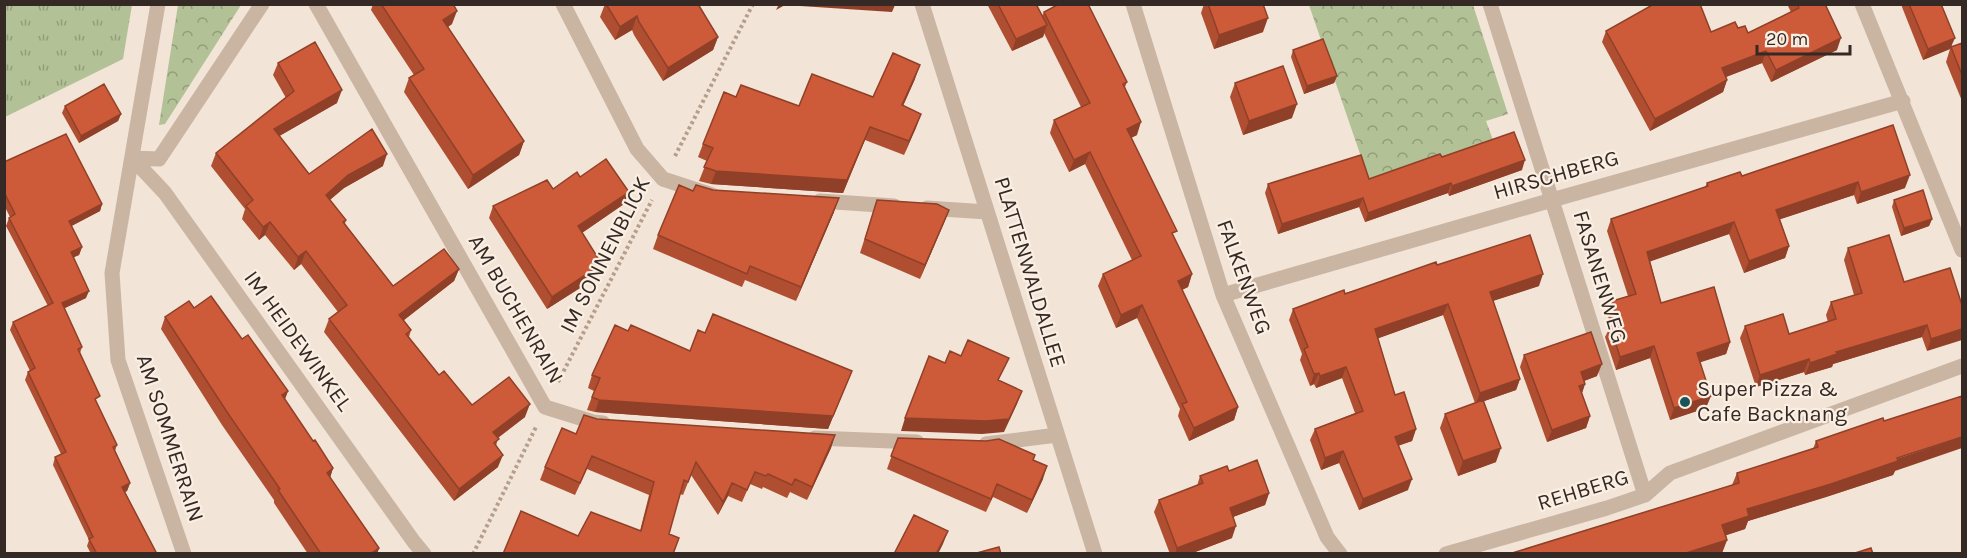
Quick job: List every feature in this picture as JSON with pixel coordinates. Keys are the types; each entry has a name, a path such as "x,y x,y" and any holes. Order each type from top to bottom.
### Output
{"street":[{"name":"AM SOMMERRAIN","path":"158,4 112,273 118,360 184,554"},
{"path":"132,158 159,159 262,4"},
{"name":"AM BUCHENRAIN","path":"316,4 545,406 593,423 617,424"},
{"path":"563,4 637,150 663,178 708,194 732,196"},
{"name":"PLATTENWALDALLEE","path":"922,4 1095,554"},
{"name":"FALKENWEG","path":"1133,4 1223,295 1327,537 1340,554"},
{"name":"FASANENWEG","path":"1490,4 1645,495"},
{"path":"1862,4 1962,250"},
{"name":"HIRSCHBERG","path":"1223,295 1903,101"},
{"name":"IM HEIDEWINKEL","path":"132,158 165,192 424,554"},
{"path":"801,200 987,212"},
{"name":"REHBERG","path":"1446,554 1645,495 1670,473 1962,366"},
{"path":"970,444 1058,435"},
{"path":"803,437 934,442"}],"path":[{"name":"IM SONNENBLICK","path":"473,554 545,406 753,4"}],"green space":[{"path":"5,4 132,5 123,59 5,117"},
{"path":"178,5 241,5 165,124 159,125"},
{"path":"1309,5 1473,5 1508,114 1486,121 1493,140 1370,183"}],"building":[{"path":"381,4 453,4 457,11 443,20 524,141 473,175 409,78 424,69"},
{"path":"606,4 698,4 718,37 668,68 637,16 620,27"},
{"path":"998,4 1036,4 1047,25 1016,39"},
{"path":"1059,4 1088,4 1127,82 1123,84 1141,122 1127,129 1177,231 1172,233 1192,274 1178,281 1238,407 1194,428 1182,404 1187,402 1142,305 1121,315 1103,274 1141,256 1090,152 1074,160 1054,120 1090,103 1044,12"},
{"path":"1208,4 1263,4 1268,18 1219,35"},
{"path":"1654,4 1700,4 1711,32 1735,22 1738,28 1745,26 1748,33 1799,8 1797,4 1825,4 1841,38 1776,70 1766,51 1722,68 1727,80 1655,119 1606,31"},
{"path":"1909,4 1941,4 1955,38 1928,49"},
{"path":"1323,39 1337,76 1307,86 1293,50"},
{"path":"315,42 342,90 274,129 309,174 372,129 387,154 348,175 326,195 346,220 343,222 393,286 444,249 459,269 399,315 411,330 406,334 439,375 444,371 472,405 509,377 530,404 493,432 499,439 494,443 503,455 459,489 329,319 347,305 306,251 298,257 270,222 263,227 246,206 253,200 216,153 294,91 278,63"},
{"path":"1962,43 1962,75 1951,47"},
{"path":"893,53 920,65 902,105 921,114 909,141 870,127 847,180 716,171 704,167 713,148 703,144 724,92 736,97 741,85 799,106 812,74 873,97"},
{"path":"1283,66 1297,104 1249,121 1235,83"},
{"path":"104,84 121,114 81,136 65,106"},
{"path":"1893,125 1910,175 1861,192 1858,182 1776,210 1789,246 1749,261 1734,222 1647,252 1661,303 1714,287 1730,342 1697,353 1711,396 1674,408 1654,346 1620,357 1610,325 1618,322 1612,301 1636,294 1611,219 1708,186 1707,183 1740,172 1742,176"},
{"path":"1514,132 1525,160 1452,186 1451,183 1368,213 1363,198 1282,224 1268,184 1361,155 1369,179 1440,154 1442,157"},
{"path":"66,134 102,204 69,221 82,247 71,252 89,291 62,303 82,347 78,349 100,396 95,399 117,445 113,447 130,483 122,487 157,554 97,554 89,539 93,537 55,457 66,452 28,372 35,368 13,322 53,303 9,218 15,214 4,192 4,162"},
{"path":"606,159 629,192 578,226 598,258 592,262 596,268 552,297 493,206 547,180 553,189 577,172 580,177"},
{"path":"679,185 693,191 696,185 713,190 839,198 801,287 750,266 747,274 658,235"},
{"path":"1923,190 1932,219 1904,228 1894,200"},
{"path":"877,200 937,204 949,210 925,265 865,239"},
{"path":"1530,235 1543,274 1490,292 1520,379 1480,393 1448,304 1375,329 1395,395 1404,392 1416,429 1395,437 1412,479 1363,499 1343,451 1325,458 1315,429 1363,411 1346,367 1320,376 1319,373 1314,374 1304,349 1308,347 1293,309 1344,290 1345,294 1436,262 1437,265"},
{"path":"1889,235 1904,282 1950,268 1962,305 1962,329 1931,339 1927,325 1836,352 1837,354 1810,363 1809,359 1760,375 1745,326 1783,314 1789,334 1836,319 1831,302 1862,293 1848,248"},
{"path":"211,296 242,339 248,335 288,391 282,395 333,468 327,473 379,548 370,554 321,554 165,317 189,301 194,308"},
{"path":"713,314 852,371 833,416 599,400 592,397 600,378 592,375 615,325 628,331 631,325 690,351 698,330 705,333"},
{"path":"1591,332 1602,364 1581,372 1585,384 1579,386 1590,416 1552,430 1524,355"},
{"path":"968,340 1009,358 998,380 1022,391 1009,419 986,421 905,418 929,356 945,363 950,351 961,356"},
{"path":"1962,396 1962,437 1897,458 1898,461 1831,484 1747,509 1749,516 1722,525 1727,540 1683,554 1509,554 1739,483 1737,473 1818,447 1816,441 1883,418 1884,421"},
{"path":"1483,400 1501,448 1463,461 1445,414"},
{"path":"584,415 597,419 835,435 812,487 795,479 792,485 768,474 766,476 755,472 747,490 732,483 723,502 696,462 688,482 684,480 669,534 679,538 673,554 503,554 521,511 578,536 591,512 641,531 654,482 592,456 580,483 545,467 562,428 576,434"},
{"path":"898,438 986,441 999,439 1035,455 1033,460 1047,466 1032,500 997,484 991,499 891,456"},
{"path":"1257,460 1269,493 1230,508 1236,526 1177,548 1159,500 1203,483 1200,476 1227,466 1229,471"},
{"path":"914,515 948,531 936,554 894,554"},
{"path":"999,547 1001,554 973,554"},
{"path":"1871,548 1873,554 1852,554"}],"place":[{"name":"Super Pizza & Cafe Backnang","path":"1685,402"}]}
